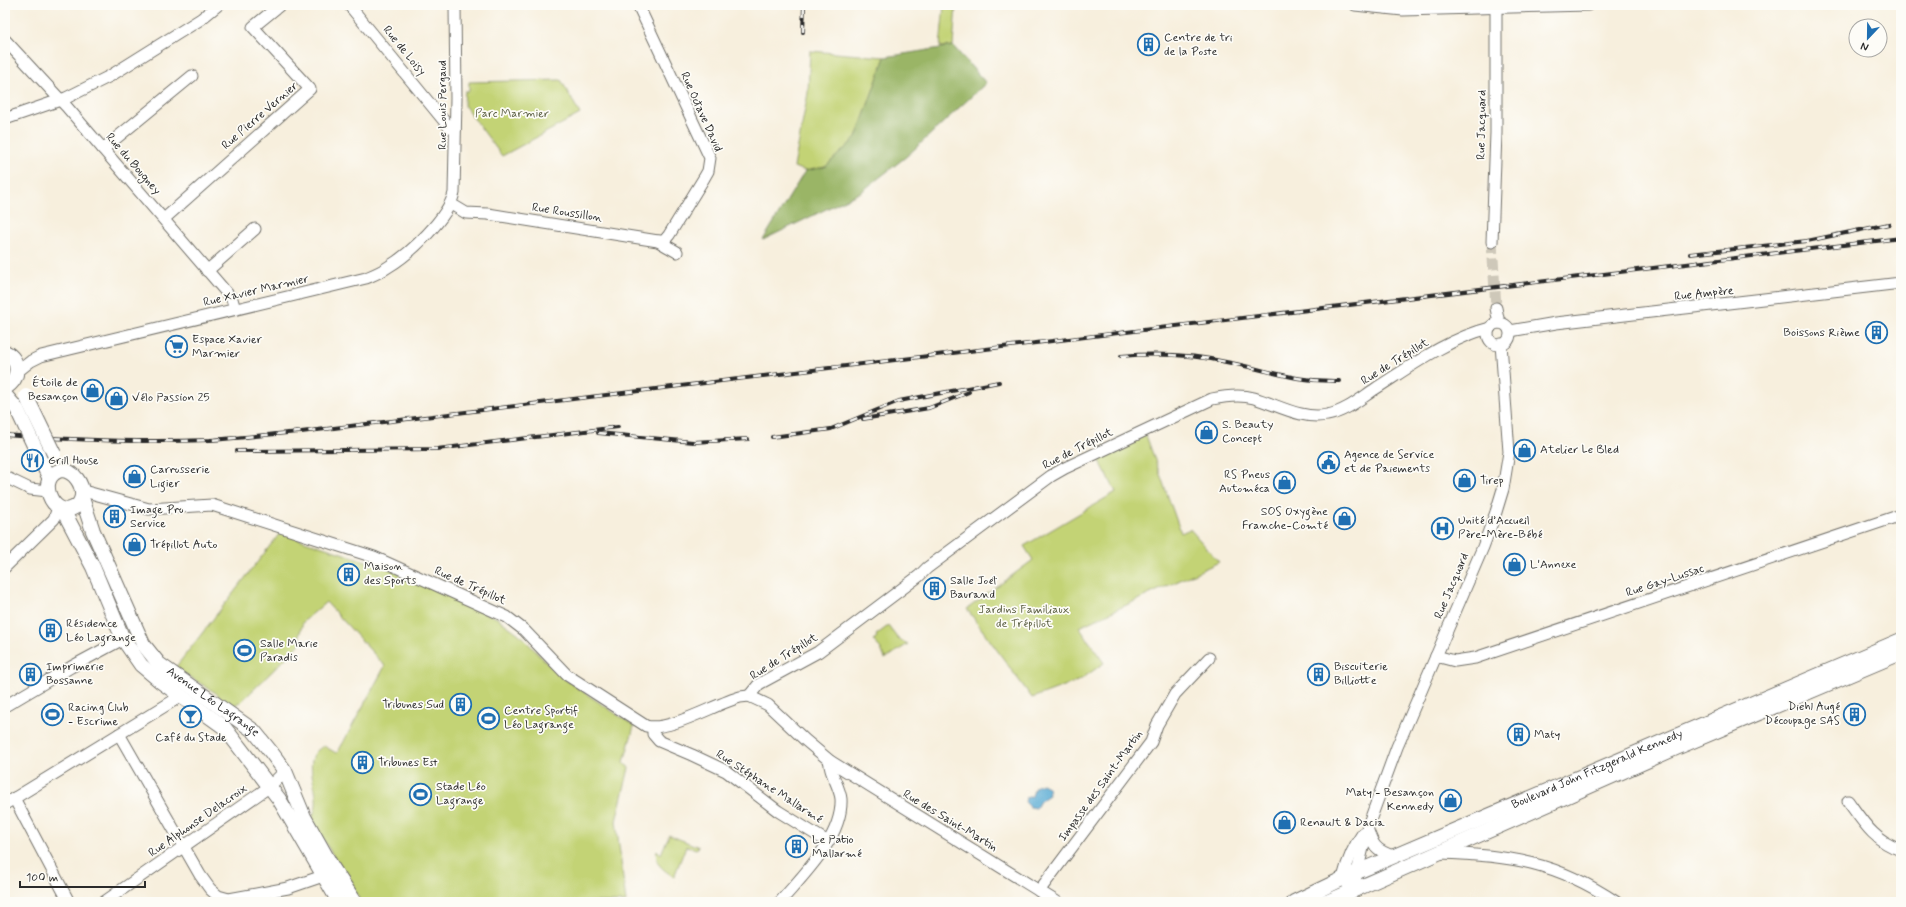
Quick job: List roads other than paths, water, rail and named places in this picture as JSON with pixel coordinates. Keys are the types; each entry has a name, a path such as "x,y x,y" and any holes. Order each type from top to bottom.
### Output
{"main road":[{"path":"5,395 17,409 38,454 49,484 52,500 60,509 70,509 76,506 82,496 74,475 66,470 54,454 26,396 9,355"},
{"path":"5,388 15,380 17,373"},
{"path":"49,484 57,471 66,470"},
{"name":"Avenue Léo Lagrange","path":"82,496 93,531 131,622 149,654 172,674 254,731 285,771 304,817 332,867 355,902"},
{"name":"Avenue Léo Lagrange","path":"60,509 93,567 123,639 141,665 224,727 279,799 339,902"},
{"name":"Boulevard John Fitzgerald Kennedy","path":"1294,902 1393,856 1901,640"},
{"name":"Boulevard John Fitzgerald Kennedy","path":"1327,902 1353,889 1676,748 1901,653"}],"street":[{"name":"Rue Pierre Vernier","path":"164,219 310,89 253,27 280,5"},
{"name":"Rue de Loisy","path":"349,5 449,127 455,130"},
{"name":"Rue Louis Pergaud","path":"451,204 455,182 456,5"},
{"name":"Rue Octave David","path":"638,5 710,158 708,171 669,235 664,241 658,241"},
{"path":"1356,5 1403,10 1588,5"},
{"path":"5,119 59,100 110,76 201,19 216,6"},
{"name":"Rue Jacquard","path":"1492,242 1496,133 1496,8"},
{"name":"Rue du Bougney","path":"5,40 164,219 232,299 235,309"},
{"path":"103,149 192,76"},
{"name":"Rue Roussillon","path":"451,204 466,213 495,215 658,241 677,252"},
{"name":"Rue Xavier Marmier","path":"17,373 31,360 41,356 366,278 388,267 413,247 442,218 451,204"},
{"path":"207,271 255,229"},
{"name":"Rue Ampère","path":"1510,331 1556,323 1901,283"},
{"path":"1493,330 1506,325 1510,331 1507,341 1501,344 1494,343 1493,330 1496,308"},
{"name":"Rue de Trépillot","path":"82,496 87,492 149,509 212,505 374,557 507,617 524,630 567,675 634,720 653,728 668,726 727,701 749,696 759,684 818,652 919,576 927,568 1051,476 1212,398 1233,395 1253,398 1302,415 1327,416 1339,412 1414,365 1470,334 1493,330"},
{"name":"Rue Jacquard","path":"1353,889 1367,828 1397,748 1483,547 1496,512 1509,452 1501,344"},
{"name":"Rue Xavier Marmier","path":"9,355 41,356"},
{"path":"5,477 30,489 49,484"},
{"path":"5,567 54,519 60,509"},
{"name":"Rue Gay-Lussac","path":"1436,656 1455,661 1475,658 1901,515"},
{"path":"5,706 71,667 123,639"},
{"name":"Impasse des Saint-Martin","path":"1039,891 1151,742 1157,726 1175,694 1209,658"},
{"path":"68,902 10,801 173,701 178,694"},
{"name":"Rue des Saint-Martin","path":"749,696 768,705 830,761 1057,902"},
{"name":"Rue Stéphane Mallarmé","path":"653,728 653,734 659,741 692,754 726,771 778,812 828,842"},
{"path":"119,734 210,889 224,898 288,888 323,876"},
{"path":"780,902 828,842 837,826 841,811 841,797 837,781 830,766 830,761"},
{"name":"Rue Alphonse Delacroix","path":"104,902 269,787 285,771"},
{"path":"1848,801 1877,838 1885,844 1901,850"},
{"path":"1367,828 1374,845 1380,852 1393,856"},
{"name":"Rue Jacquard","path":"1343,878 1357,842 1367,828"},
{"path":"1438,853 1485,854 1546,866 1569,874 1616,902"},
{"path":"1343,878 1353,889"}],"water":[{"path":"1042,784 1048,787 1049,795 1040,801 1036,808 1030,807 1025,802 1026,798 1032,796 1035,787"}],"tunnel":[{"path":"1492,242 1496,308"}],"railway":[{"path":"803,32 804,5"},
{"path":"1690,254 1807,241 1889,224"},
{"path":"5,435 82,440 158,441 210,440 301,432 1901,238"},
{"path":"1121,356 1190,356 1218,360 1296,378 1339,381"},
{"path":"772,437 831,429 899,401 999,382"},
{"path":"863,419 929,408 969,392"},
{"path":"237,451 437,449 618,427"},
{"path":"598,433 693,442 748,439"}],"place":[{"name":"Centre de tri de la Poste","path":"1149,45"},
{"name":"Boissons Rième","path":"1876,333"},
{"name":"Espace Xavier Marmier","path":"177,347"},
{"name":"Étoile de Besançon","path":"93,390"},
{"name":"Vélo Passion 25","path":"117,398"},
{"name":"S. Beauty Concept","path":"1207,432"},
{"name":"Atelier Le Bled","path":"1524,450"},
{"name":"Grill House","path":"32,461"},
{"name":"Agence de Service et de Paiements","path":"1328,462"},
{"name":"Carrosserie Ligier","path":"135,477"},
{"name":"Tirep","path":"1464,481"},
{"name":"RS Pneus Automéca","path":"1285,482"},
{"name":"Image Pro Service","path":"115,517"},
{"name":"SOS Oxygène Franche-Comté","path":"1344,519"},
{"name":"Unité d’Accueil Père-Mère-Bébé","path":"1442,528"},
{"name":"Trépillot Auto","path":"134,545"},
{"name":"L'Annexe","path":"1514,565"},
{"name":"Maison des Sports","path":"349,574"},
{"name":"Salle Joël Baurand","path":"934,588"},
{"name":"Résidence Léo Lagrange","path":"50,631"},
{"name":"Salle Marie Paradis","path":"244,651"},
{"name":"Imprimerie Bossanne","path":"30,674"},
{"name":"Biscuiterie Billiotte","path":"1318,674"},
{"name":"Tribunes Sud","path":"460,705"},
{"name":"Diehl Augé Découpage SAS","path":"1855,714"},
{"name":"Racing Club - Escrime","path":"52,715"},
{"name":"Café du Stade","path":"191,717"},
{"name":"Centre Sportif Léo Lagrange","path":"489,718"},
{"name":"Maty","path":"1519,735"},
{"name":"Tribunes Est","path":"363,763"},
{"name":"Stade Léo Lagrange","path":"420,794"},
{"name":"Maty - Besançon Kennedy","path":"1450,800"},
{"name":"Renault & Dacia","path":"1284,823"},
{"name":"Le Patio Mallarmé","path":"796,847"}],"park label":[{"name":"Parc Marmier","path":"512,114"},
{"name":"Jardins Familiaux de Trépillot","path":"1024,617"}]}
